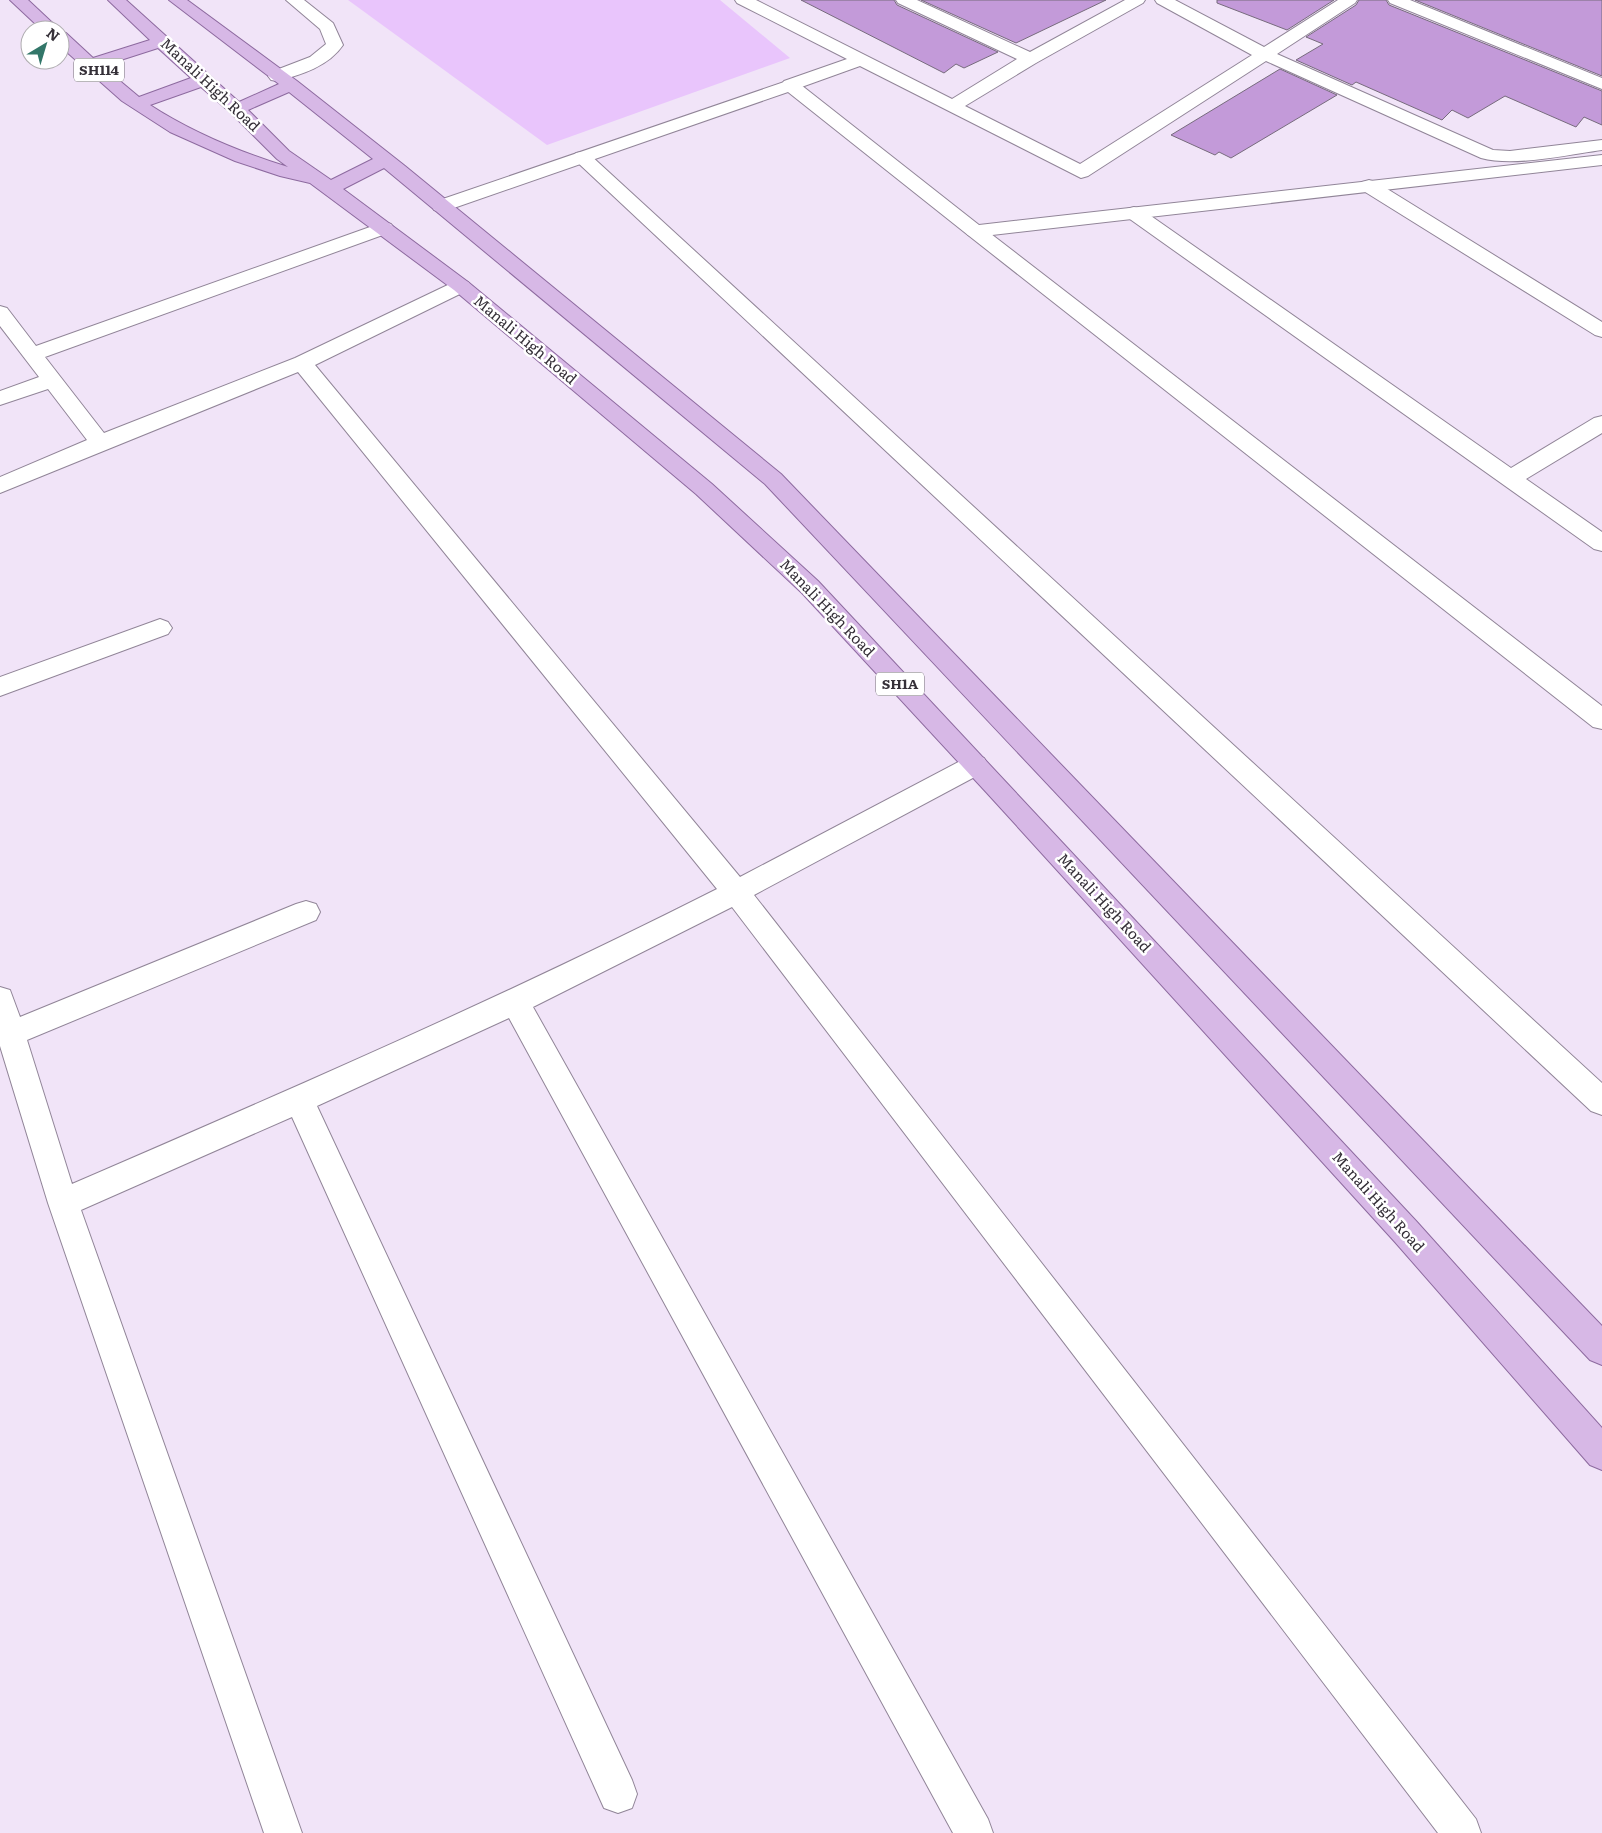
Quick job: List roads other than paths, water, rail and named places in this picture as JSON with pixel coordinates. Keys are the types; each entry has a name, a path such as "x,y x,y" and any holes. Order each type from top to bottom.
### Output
{"main road":[{"path":"18,0 41,20"},
{"name":"Manali High Road","path":"116,0 237,109 283,154 461,286 704,489 810,587 1406,1232 1602,1454"},
{"path":"177,0 284,80 386,160 773,479 1602,1349"},
{"path":"91,64 162,41"},
{"name":"SH114","path":"70,46 137,104"},
{"path":"137,104 203,80"},
{"path":"237,109 284,80"},
{"path":"137,104 173,127 270,169 327,185 386,160"}],"street":[{"path":"284,80 328,55 335,46 328,27 294,0"},
{"path":"743,0 1081,172 1349,0"},
{"path":"904,0 1030,59"},
{"path":"953,106 1030,59 1137,0"},
{"path":"1163,0 1264,54 1498,157 1601,157"},
{"path":"1396,0 1602,84"},
{"path":"442,206 861,60"},
{"path":"790,84 975,231 1602,720"},
{"path":"582,157 1602,1102"},
{"path":"975,231 1369,186 1601,157"},
{"path":"1369,186 1602,331"},
{"path":"1134,213 1602,543"},
{"path":"32,354 384,228"},
{"path":"0,486 100,443 302,364 461,286"},
{"path":"0,312 100,443"},
{"path":"302,364 736,892 1462,1833"},
{"path":"0,398 52,380"},
{"path":"1511,478 1602,423"},
{"path":"0,687 160,628"},
{"path":"63,1203 299,1100 515,1002 736,892 975,765"},
{"path":"12,1033 306,912"},
{"path":"0,999 63,1203 283,1833"},
{"path":"515,1002 974,1833"},
{"path":"299,1100 618,1794"}]}
